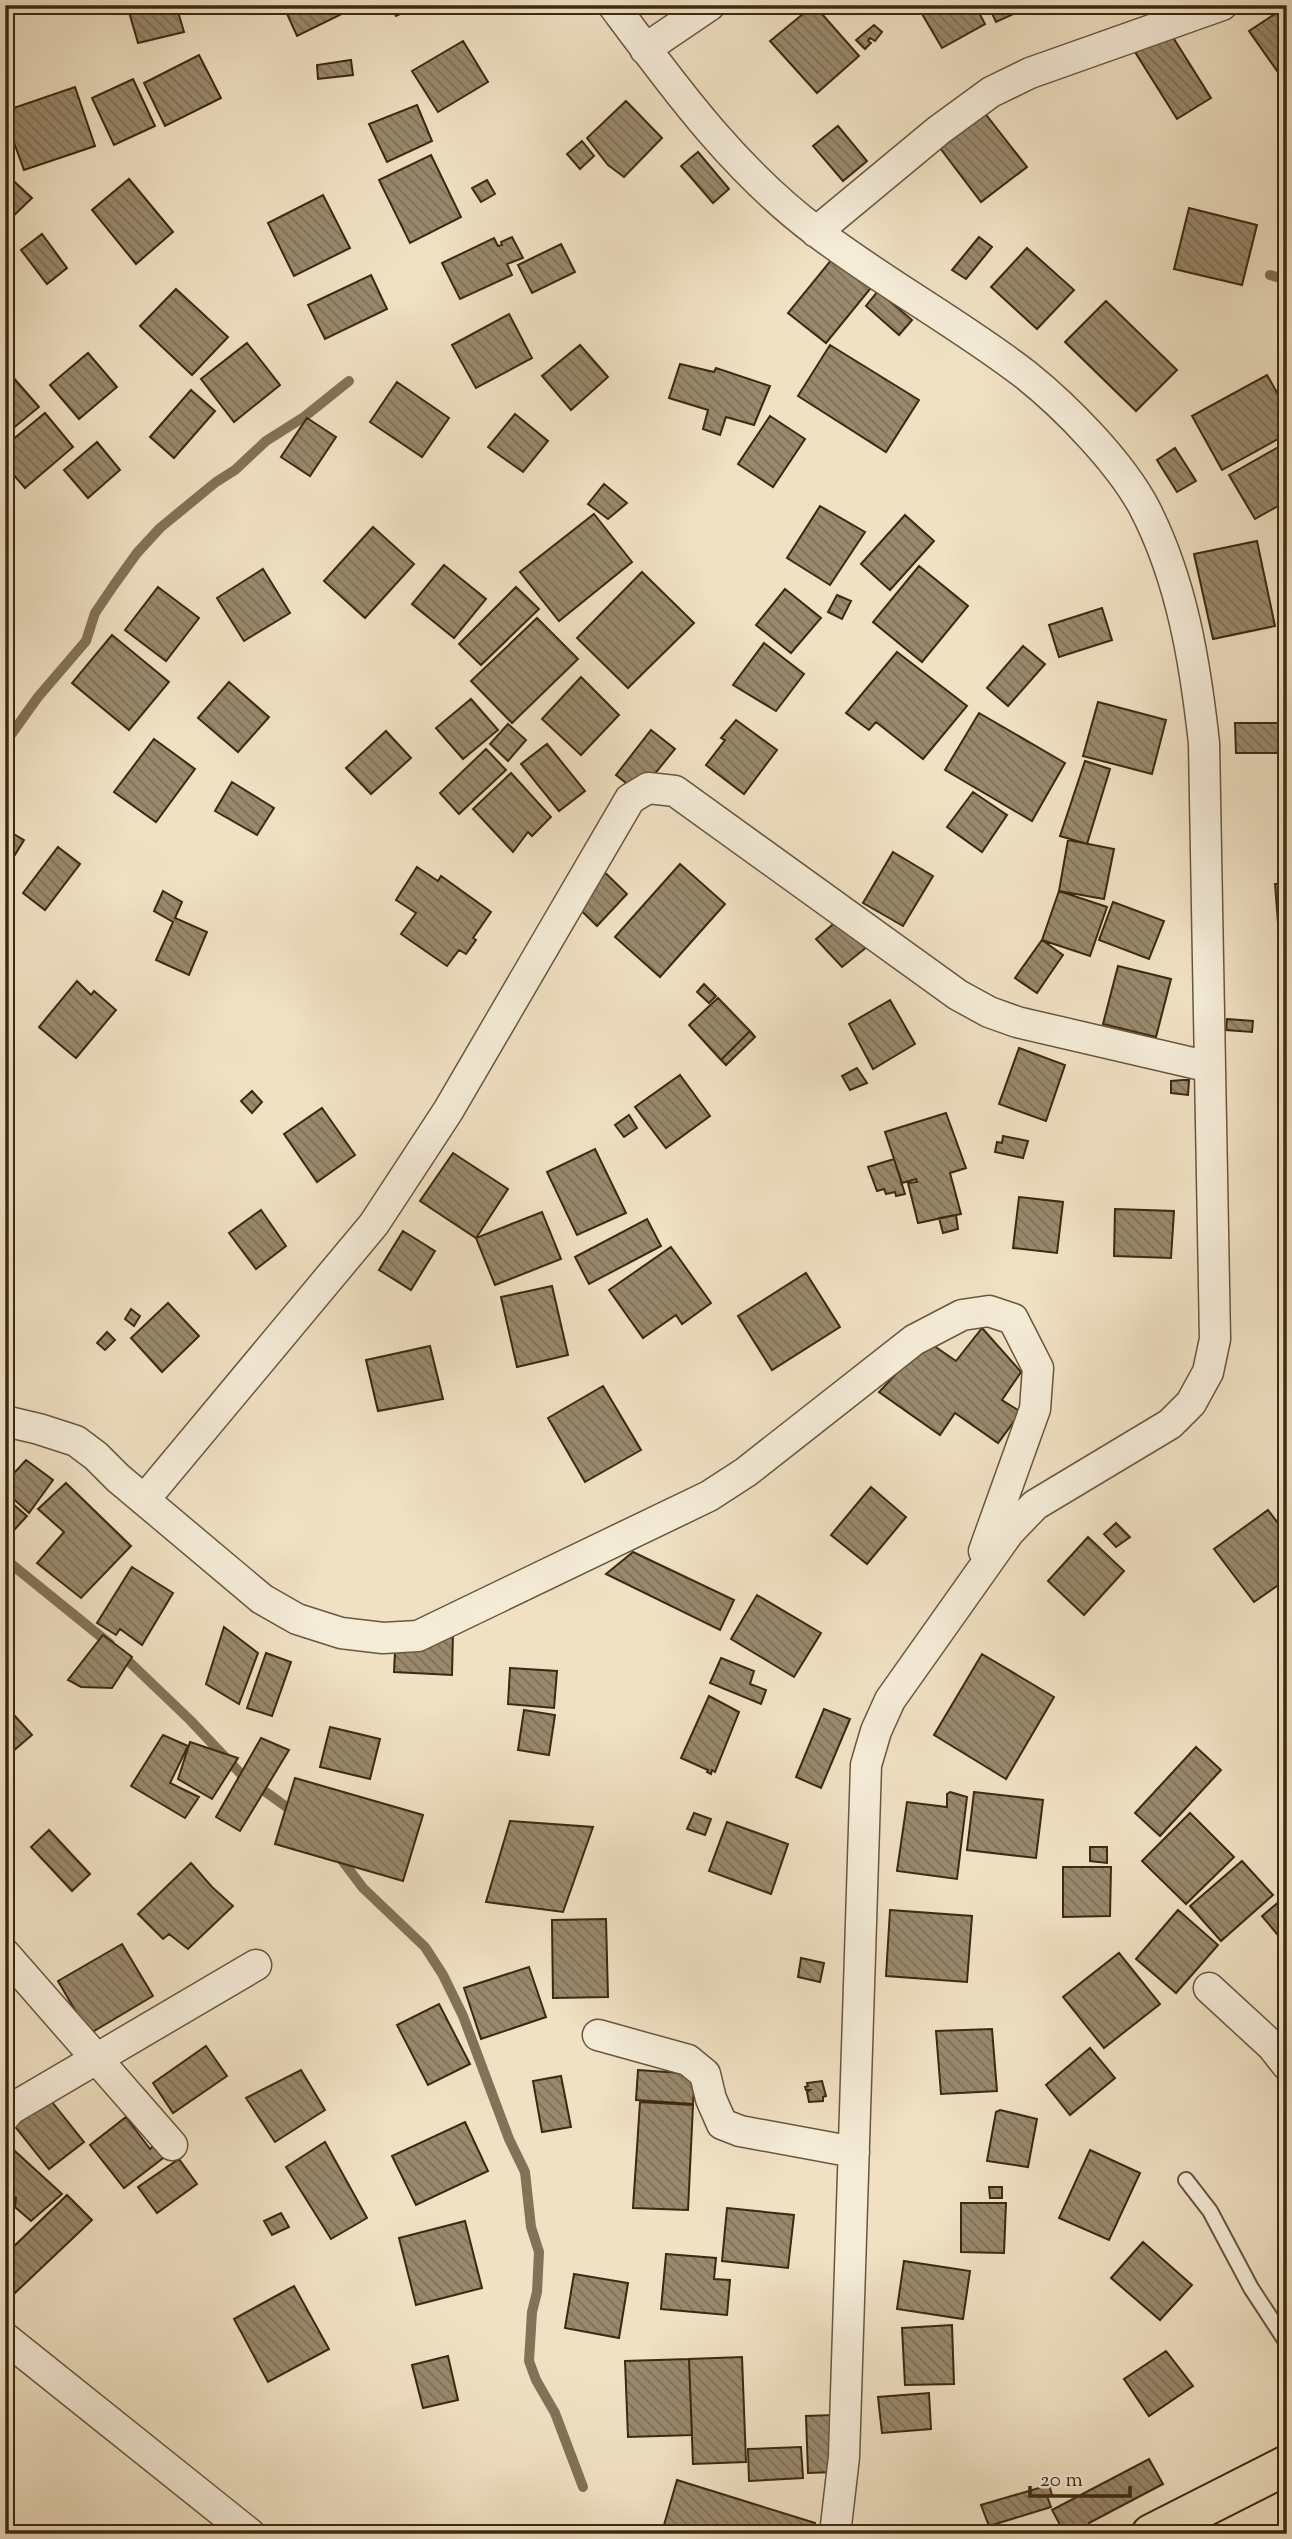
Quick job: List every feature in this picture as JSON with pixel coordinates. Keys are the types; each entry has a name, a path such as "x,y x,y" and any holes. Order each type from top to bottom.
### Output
{"main road":[{"path":"1151,2534 1285,2469"}],"street":[{"path":"613,5 700,120 750,174 816,232 1026,376 1087,432 1120,470 1144,508 1174,577 1196,665 1204,743 1215,1339 1208,1372 1191,1403 1170,1424 1035,1505 1009,1532 890,1700 876,1731 866,1765 844,2457 835,2534"},
{"path":"645,49 710,5"},
{"path":"816,232 939,130 991,92 1030,73 1223,5"},
{"path":"144,1500 374,1224 448,1111 630,799 648,788 675,791 958,995 989,1012 1017,1022 1210,1067"},
{"path":"5,1421 76,1441 262,1599 298,1619 341,1633 383,1638 418,1636 709,1496 747,1472 914,1339 962,1315 989,1311 1013,1319 1038,1368 1035,1409 972,1584"},
{"path":"5,1954 172,2145"},
{"path":"5,2116 11,2109 256,1965"},
{"path":"1209,1989 1272,2046 1287,2065"},
{"path":"598,2035 688,2060 705,2074 722,2124 740,2131 854,2152"},
{"path":"5,2339 250,2534"}],"lane":[{"path":"1186,2180 1210,2211 1251,2288 1287,2343"}],"building":[{"path":"127,5 176,5 184,32 138,43"},
{"path":"283,5 353,5 354,8 297,36"},
{"path":"390,5 419,5 396,16"},
{"path":"814,5 859,56 817,93 770,41"},
{"path":"975,5 985,24 942,48 918,7"},
{"path":"988,5 1031,5 1031,6 996,22"},
{"path":"1287,6 1287,70 1280,75 1249,31"},
{"path":"874,25 882,32 875,41 870,38 868,41 871,43 865,49 856,40"},
{"path":"1169,31 1211,98 1177,119 1135,52"},
{"path":"463,41 488,82 438,112 412,71"},
{"path":"199,55 221,98 165,126 144,83"},
{"path":"351,60 353,75 318,79 317,65"},
{"path":"5,70 14,102 5,105"},
{"path":"133,79 155,126 114,145 92,98"},
{"path":"75,87 95,146 24,170 5,118 5,111"},
{"path":"626,101 662,138 624,177 608,165 587,138"},
{"path":"417,105 432,141 387,162 369,124"},
{"path":"980,107 1027,167 981,202 934,140"},
{"path":"838,126 867,161 843,181 813,146"},
{"path":"582,141 594,156 580,169 567,154"},
{"path":"698,152 729,189 713,203 681,166"},
{"path":"431,155 461,217 410,243 379,180"},
{"path":"5,173 32,198 5,224"},
{"path":"129,179 173,232 136,264 92,210"},
{"path":"487,180 495,194 481,202 472,188"},
{"path":"323,195 350,248 294,276 268,223"},
{"path":"1189,208 1257,225 1242,285 1174,269"},
{"path":"42,234 67,268 47,284 21,250"},
{"path":"512,237 523,258 507,264 512,275 460,299 442,263 494,238 498,246"},
{"path":"979,237 992,247 966,279 952,270"},
{"path":"561,244 575,272 532,293 518,265"},
{"path":"841,248 879,278 826,343 788,313"},
{"path":"1027,248 1074,290 1037,329 991,287"},
{"path":"371,275 387,309 325,339 308,305"},
{"path":"176,289 228,337 192,375 140,326"},
{"path":"878,291 912,320 899,335 866,306"},
{"path":"1106,301 1177,370 1136,411 1065,342"},
{"path":"509,314 532,358 476,388 452,345"},
{"path":"247,343 280,385 234,422 201,379"},
{"path":"580,345 608,377 571,410 542,376"},
{"path":"830,345 919,400 886,452 798,396"},
{"path":"88,353 117,387 79,419 50,385"},
{"path":"680,364 714,372 716,368 770,386 754,425 726,417 720,435 703,429 708,410 669,398"},
{"path":"11,375 39,407 5,435 5,380"},
{"path":"1267,375 1287,410 1287,434 1222,470 1192,416"},
{"path":"397,382 449,418 422,457 370,422"},
{"path":"191,390 215,411 174,458 150,437"},
{"path":"45,413 73,447 25,488 5,465 5,446"},
{"path":"515,414 548,441 523,472 488,447"},
{"path":"770,416 805,439 773,487 738,464"},
{"path":"307,418 336,437 310,476 281,457"},
{"path":"97,442 120,470 88,498 64,470"},
{"path":"1282,445 1287,453 1287,501 1255,519 1229,475"},
{"path":"1175,448 1196,481 1177,492 1157,460"},
{"path":"604,484 627,503 608,519 588,504"},
{"path":"820,506 865,532 830,585 787,558"},
{"path":"594,514 632,562 559,621 520,572"},
{"path":"905,515 934,541 890,590 861,564"},
{"path":"373,527 414,564 365,618 324,581"},
{"path":"1257,541 1275,626 1213,639 1194,554"},
{"path":"444,565 486,599 454,638 412,604"},
{"path":"919,566 968,606 922,662 873,622"},
{"path":"263,569 290,613 244,641 217,598"},
{"path":"642,572 694,623 628,688 577,638"},
{"path":"158,587 199,618 166,661 125,630"},
{"path":"516,587 539,609 481,665 459,644"},
{"path":"785,589 821,618 791,653 756,625"},
{"path":"837,595 851,601 842,619 828,612"},
{"path":"1102,608 1112,640 1059,657 1049,625"},
{"path":"537,618 578,659 512,723 471,681"},
{"path":"112,635 169,682 129,730 72,683"},
{"path":"764,643 804,674 776,711 733,685"},
{"path":"1023,646 1045,664 1008,706 987,688"},
{"path":"897,652 967,706 923,759 876,722 869,730 846,713"},
{"path":"581,677 619,715 581,755 542,719"},
{"path":"229,682 269,717 238,752 198,718"},
{"path":"471,699 498,730 463,759 436,728"},
{"path":"1098,702 1166,720 1152,774 1083,756"},
{"path":"979,713 1065,763 1032,821 945,770"},
{"path":"736,720 777,750 744,794 706,765 725,740 721,738"},
{"path":"1235,723 1287,723 1287,753 1236,753"},
{"path":"508,724 526,740 508,761 490,744"},
{"path":"651,730 675,749 639,793 616,775"},
{"path":"386,731 411,758 371,794 346,768"},
{"path":"154,739 195,769 156,822 114,792"},
{"path":"547,744 585,791 559,811 521,764"},
{"path":"486,749 506,770 459,814 440,793"},
{"path":"1085,761 1110,769 1087,844 1060,836"},
{"path":"511,773 551,817 532,836 528,832 513,852 473,809"},
{"path":"232,782 274,808 257,835 215,811"},
{"path":"973,792 1007,815 982,852 947,827"},
{"path":"5,829 24,840 5,871"},
{"path":"1068,840 1114,849 1104,899 1059,891"},
{"path":"58,847 80,864 45,910 23,893"},
{"path":"893,852 933,876 903,926 863,903"},
{"path":"592,860 627,894 597,926 561,891"},
{"path":"680,864 725,904 660,977 615,937"},
{"path":"417,867 438,881 441,876 491,912 473,938 476,940 466,954 459,950 447,966 401,934 416,913 396,900"},
{"path":"1275,884 1287,884 1287,937 1279,936"},
{"path":"163,891 182,902 175,918 207,932 189,975 156,960 173,922 154,911"},
{"path":"1059,891 1107,907 1090,956 1042,940"},
{"path":"1113,902 1164,921 1149,959 1099,940"},
{"path":"845,914 872,943 842,967 816,939"},
{"path":"1042,940 1063,955 1037,993 1015,978"},
{"path":"1118,966 1171,979 1156,1037 1103,1024"},
{"path":"77,981 91,995 94,991 116,1010 76,1058 39,1027"},
{"path":"704,984 716,996 709,1003 697,992"},
{"path":"718,998 750,1031 721,1060 689,1025"},
{"path":"890,1000 915,1044 873,1069 849,1024"},
{"path":"1227,1019 1253,1021 1252,1032 1226,1030"},
{"path":"750,1031 755,1037 726,1065 721,1060"},
{"path":"1019,1048 1065,1065 1046,1121 999,1104"},
{"path":"857,1068 867,1083 850,1090 842,1076"},
{"path":"680,1075 710,1116 666,1148 635,1107"},
{"path":"1189,1080 1188,1095 1171,1093 1171,1081"},
{"path":"252,1091 262,1102 252,1113 241,1101"},
{"path":"322,1108 355,1155 317,1182 284,1134"},
{"path":"946,1113 966,1168 950,1173 961,1214 918,1223 908,1183 917,1182 916,1179 902,1183 885,1132"},
{"path":"629,1115 637,1128 624,1137 615,1125"},
{"path":"1003,1136 1028,1141 1023,1158 995,1152 997,1142 1002,1143"},
{"path":"595,1149 626,1213 577,1235 547,1172"},
{"path":"453,1153 508,1189 476,1238 420,1201"},
{"path":"894,1159 905,1194 896,1196 895,1192 886,1194 884,1189 877,1191 868,1167"},
{"path":"1019,1197 1063,1202 1057,1253 1013,1248"},
{"path":"1115,1209 1174,1211 1171,1258 1114,1256"},
{"path":"261,1210 286,1246 256,1269 229,1233"},
{"path":"542,1212 561,1259 495,1285 476,1238"},
{"path":"956,1215 958,1229 943,1233 939,1218"},
{"path":"647,1219 661,1246 589,1284 575,1257"},
{"path":"403,1231 435,1251 411,1290 379,1270"},
{"path":"671,1247 711,1303 682,1324 676,1315 643,1338 609,1290"},
{"path":"806,1273 840,1327 772,1370 738,1316"},
{"path":"552,1286 568,1355 517,1367 501,1297"},
{"path":"168,1303 199,1336 162,1372 131,1338"},
{"path":"131,1309 140,1316 134,1326 125,1319"},
{"path":"982,1328 1021,1372 1002,1400 1021,1412 998,1443 955,1413 940,1435 879,1392 927,1341 956,1361"},
{"path":"107,1332 115,1340 105,1350 97,1343"},
{"path":"430,1346 443,1399 378,1411 366,1360"},
{"path":"603,1386 641,1450 585,1482 548,1418"},
{"path":"26,1460 53,1480 29,1513 5,1491 5,1483"},
{"path":"66,1483 131,1546 81,1598 37,1563 64,1532 38,1509"},
{"path":"871,1487 906,1517 867,1564 831,1535"},
{"path":"5,1497 27,1516 5,1540"},
{"path":"1268,1510 1287,1535 1287,1579 1254,1602 1214,1549"},
{"path":"1116,1523 1130,1537 1116,1547 1104,1534"},
{"path":"1088,1537 1124,1571 1084,1615 1048,1581"},
{"path":"633,1552 734,1600 720,1630 606,1574"},
{"path":"132,1567 173,1593 142,1645 120,1629 116,1635 97,1623"},
{"path":"757,1595 821,1633 794,1677 731,1639"},
{"path":"224,1627 258,1653 239,1704 206,1684"},
{"path":"396,1630 453,1633 452,1675 394,1672"},
{"path":"103,1635 132,1657 112,1688 81,1687 68,1680"},
{"path":"266,1653 291,1662 272,1716 247,1708"},
{"path":"982,1654 1054,1697 1006,1779 934,1735"},
{"path":"721,1658 754,1671 750,1684 766,1690 761,1704 710,1683"},
{"path":"510,1668 557,1671 554,1708 508,1704"},
{"path":"709,1696 739,1712 715,1772 712,1770 711,1774 708,1770 681,1758"},
{"path":"824,1709 850,1719 821,1788 796,1777"},
{"path":"524,1710 555,1715 549,1755 518,1750"},
{"path":"14,1715 32,1735 5,1758 5,1723"},
{"path":"330,1727 380,1739 370,1779 320,1767"},
{"path":"163,1735 188,1746 170,1783 199,1797 185,1818 131,1786"},
{"path":"261,1738 289,1750 240,1831 216,1817"},
{"path":"190,1742 238,1758 212,1799 178,1779"},
{"path":"1196,1747 1221,1770 1160,1836 1135,1813"},
{"path":"295,1778 423,1815 403,1881 275,1844"},
{"path":"950,1792 967,1797 957,1879 897,1871 907,1802 947,1807 947,1794"},
{"path":"974,1792 1043,1800 1036,1858 967,1850"},
{"path":"694,1813 711,1819 705,1835 687,1829"},
{"path":"1190,1813 1234,1857 1186,1904 1142,1861"},
{"path":"510,1821 593,1827 563,1912 486,1902"},
{"path":"727,1822 788,1844 771,1894 709,1871"},
{"path":"49,1830 90,1874 72,1891 31,1847"},
{"path":"1090,1847 1107,1847 1107,1863 1090,1861"},
{"path":"1242,1861 1273,1895 1221,1941 1190,1906"},
{"path":"191,1863 233,1906 188,1949 169,1934 163,1939 138,1914"},
{"path":"1063,1867 1111,1867 1110,1916 1063,1917"},
{"path":"1287,1895 1287,1946 1262,1916"},
{"path":"890,1910 972,1916 967,1982 886,1976"},
{"path":"1178,1910 1218,1945 1176,1993 1136,1959"},
{"path":"606,1919 608,1997 553,1998 552,1920"},
{"path":"122,1944 153,1996 89,2034 58,1981"},
{"path":"1119,1953 1160,2004 1104,2048 1063,1997"},
{"path":"801,1958 824,1963 820,1982 798,1977"},
{"path":"529,1967 546,2017 481,2039 464,1988"},
{"path":"439,2004 470,2064 428,2085 397,2025"},
{"path":"992,2029 997,2091 941,2094 936,2031"},
{"path":"206,2046 227,2076 173,2113 153,2083"},
{"path":"1090,2048 1115,2078 1070,2115 1046,2085"},
{"path":"301,2070 325,2110 275,2142 246,2098"},
{"path":"638,2070 695,2074 693,2104 636,2100"},
{"path":"561,2076 571,2127 542,2132 533,2081"},
{"path":"822,2081 826,2096 823,2101 809,2102 807,2092 810,2090 805,2087 808,2086 807,2083"},
{"path":"48,2097 84,2142 49,2169 13,2124"},
{"path":"640,2102 693,2105 688,2210 633,2208"},
{"path":"1000,2110 1037,2119 1028,2167 987,2161 996,2112"},
{"path":"126,2117 150,2149 157,2143 167,2155 124,2188 90,2145"},
{"path":"465,2122 488,2171 416,2205 392,2156"},
{"path":"5,2142 62,2194 31,2221 15,2207 16,2198 5,2190"},
{"path":"325,2142 367,2218 331,2239 286,2167"},
{"path":"1090,2150 1140,2173 1109,2240 1059,2218"},
{"path":"179,2159 197,2184 157,2213 138,2187"},
{"path":"989,2187 1002,2187 1002,2198 990,2198"},
{"path":"67,2195 92,2220 15,2293 5,2284 5,2255"},
{"path":"961,2203 1006,2203 1004,2253 961,2252"},
{"path":"727,2208 794,2215 788,2268 722,2261"},
{"path":"281,2213 289,2227 272,2235 264,2221"},
{"path":"465,2221 482,2288 416,2305 399,2238"},
{"path":"1143,2242 1192,2285 1160,2320 1111,2278"},
{"path":"666,2254 716,2258 714,2279 730,2280 727,2315 661,2309"},
{"path":"904,2261 970,2271 963,2319 897,2309"},
{"path":"574,2274 628,2283 619,2338 565,2328"},
{"path":"294,2286 329,2349 268,2382 234,2319"},
{"path":"952,2325 954,2384 905,2385 902,2328"},
{"path":"1166,2351 1193,2386 1149,2416 1124,2379"},
{"path":"448,2356 458,2400 423,2408 412,2365"},
{"path":"742,2357 746,2462 693,2464 689,2359"},
{"path":"689,2359 692,2435 628,2437 625,2361"},
{"path":"929,2393 931,2429 882,2433 878,2397"},
{"path":"833,2415 835,2472 808,2473 806,2416"},
{"path":"801,2447 803,2478 749,2481 748,2449"},
{"path":"1149,2459 1163,2484 1089,2523 1094,2532 1091,2534 1065,2534 1052,2510"},
{"path":"677,2480 815,2523 812,2534 693,2534 664,2525"},
{"path":"1049,2485 1052,2495 1047,2496 1051,2507 989,2526 981,2505"}],"waterway":[{"path":"1270,275 1287,280"},
{"path":"5,743 38,697 86,641 95,613 137,553 160,528 216,482 235,470 266,441 304,417 349,381"},
{"path":"5,1559 110,1644"},
{"path":"121,1654 190,1720 242,1775 295,1813"},
{"path":"338,1855 363,1888 425,1947 443,1975 463,2016 509,2139 525,2172 531,2227 539,2252 529,2361 536,2380 555,2413 583,2487"}]}
